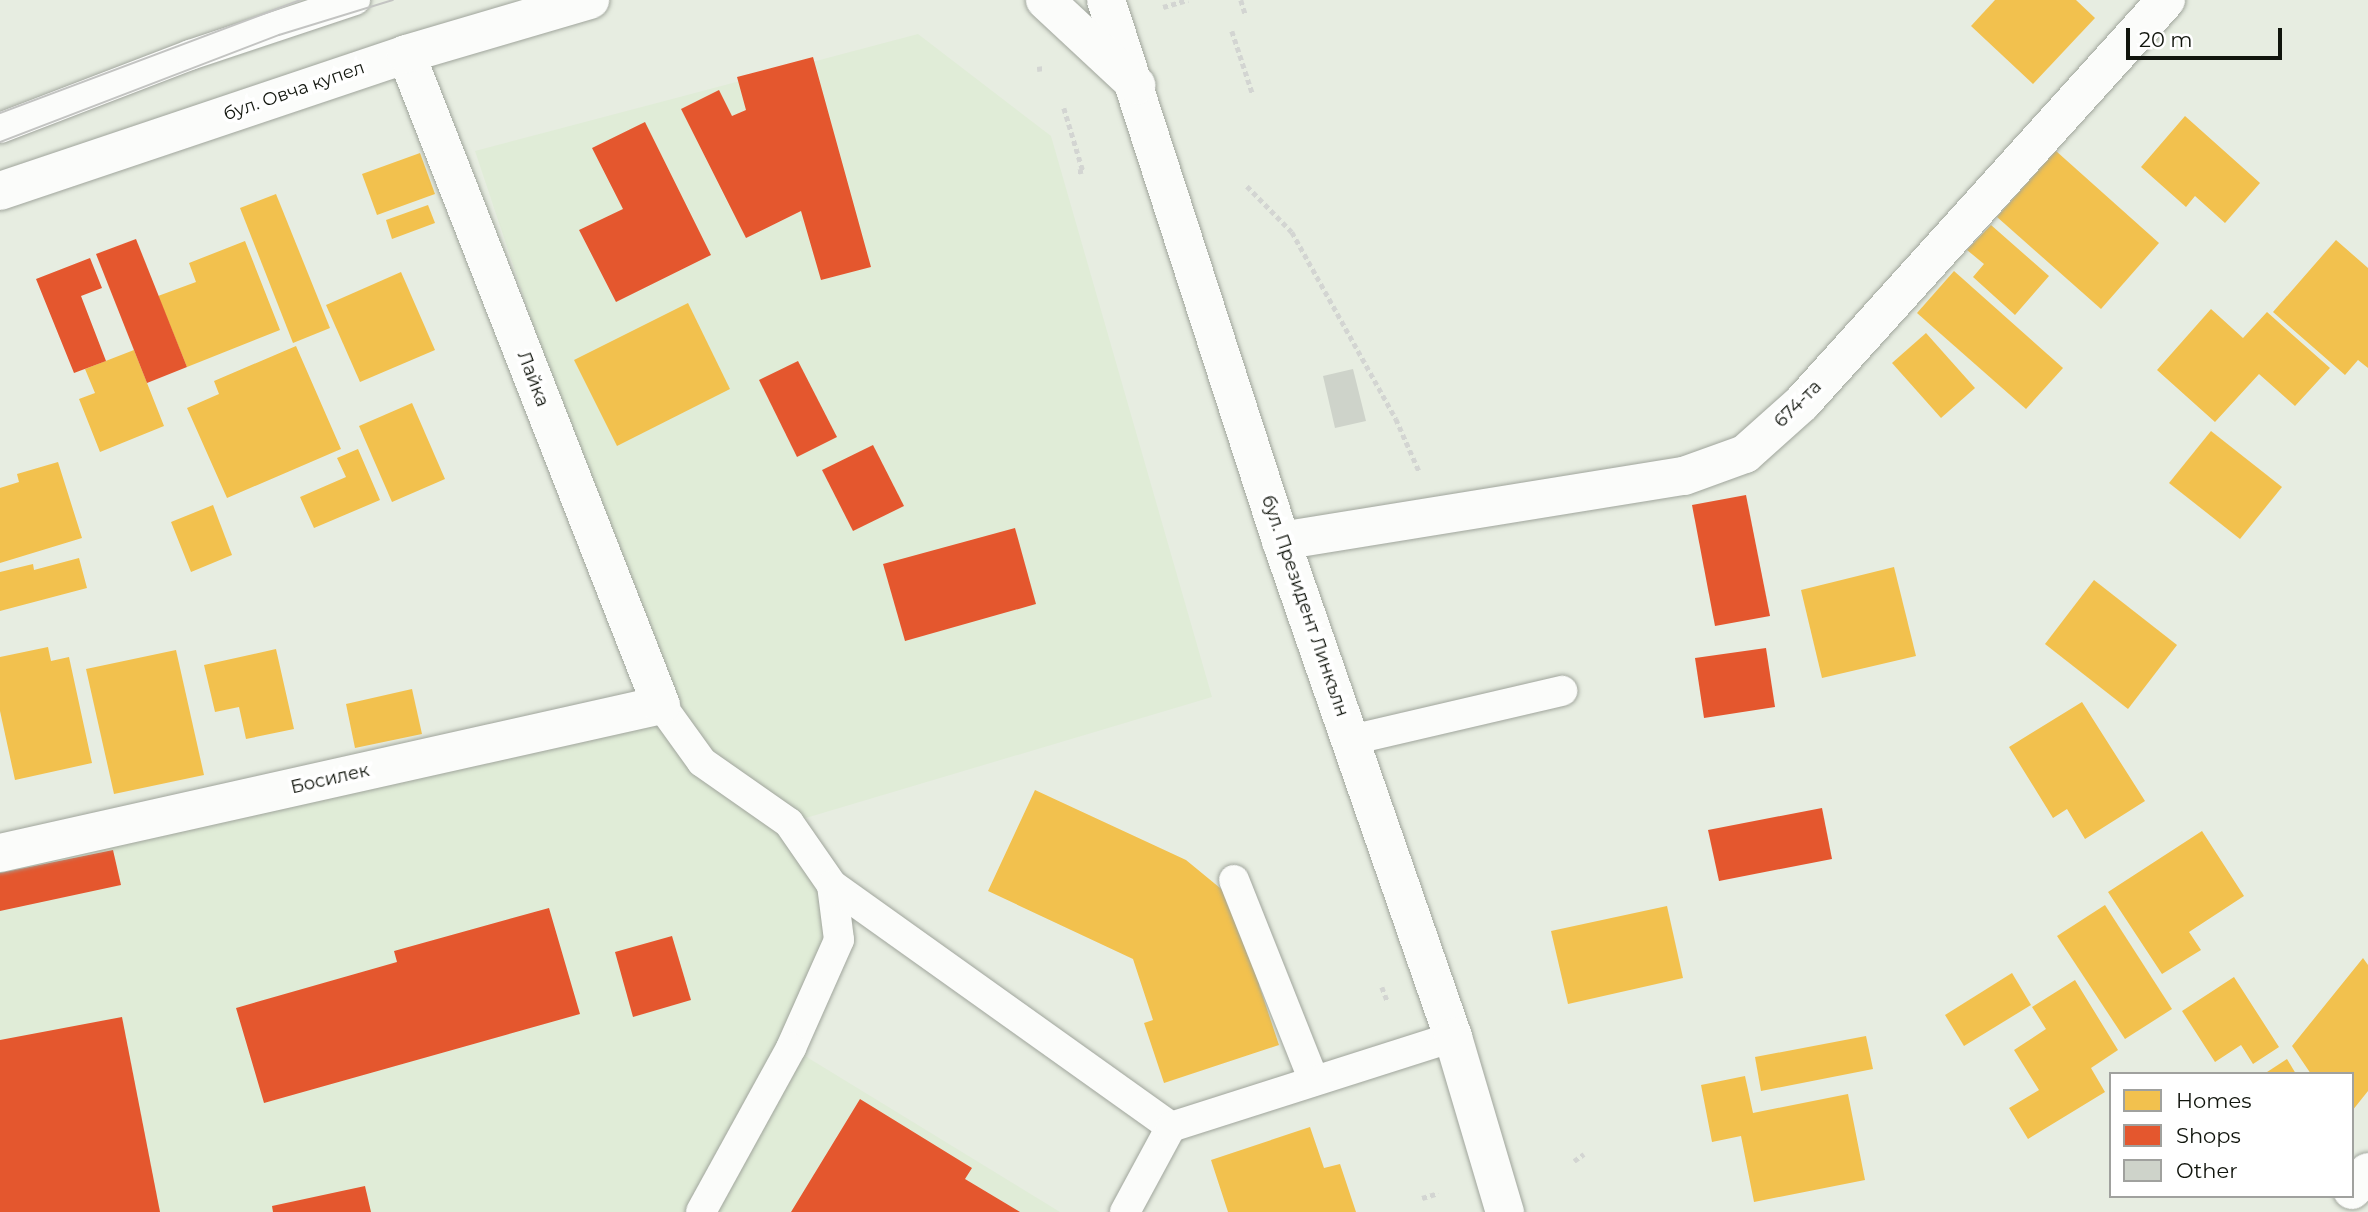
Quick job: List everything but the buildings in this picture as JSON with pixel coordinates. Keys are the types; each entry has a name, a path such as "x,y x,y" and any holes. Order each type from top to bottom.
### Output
{"street":[{"name":"бул. Овча купел","path":"0,191 405,54 590,0"},
{"path":"1045,0 1136,85"},
{"name":"бул. Президент Линкълн","path":"1107,0 1280,541 1453,1037 1505,1212"},
{"name":"674-та","path":"1280,541 1684,477 1745,454 1801,403 2166,0"},
{"name":"Лайка","path":"405,54 660,705"},
{"name":"Босилек","path":"0,853 660,705"},
{"path":"2354,1188 2368,1172"},
{"path":"2333,1212 2345,1198"}],"lane":[{"path":"0,128 190,55 355,0"},
{"path":"1351,740 1562,691"},
{"path":"660,705 702,762 789,823 832,885 1171,1127"},
{"path":"1234,880 1314,1081"},
{"path":"701,1212 791,1048 839,940 832,885"},
{"path":"1125,1212 1171,1127 1453,1037"}],"path":[{"path":"1163,6 1188,0"},
{"path":"1241,0 1245,13"},
{"path":"1232,31 1253,95"},
{"path":"1037,69 1044,68"},
{"path":"1064,108 1083,171 1075,173"},
{"path":"1247,186 1292,232 1396,419 1438,516"},
{"path":"1574,1161 1584,1154"},
{"path":"1422,1198 1438,1193"}],"shaded area":[{"path":"918,34 1051,136 1212,697 789,823 839,940 792,1048 1060,1212 0,1212 0,872 660,705 475,151"}],"tram line":[{"path":"0,113 300,0"},
{"path":"0,142 279,35 393,0"}]}
